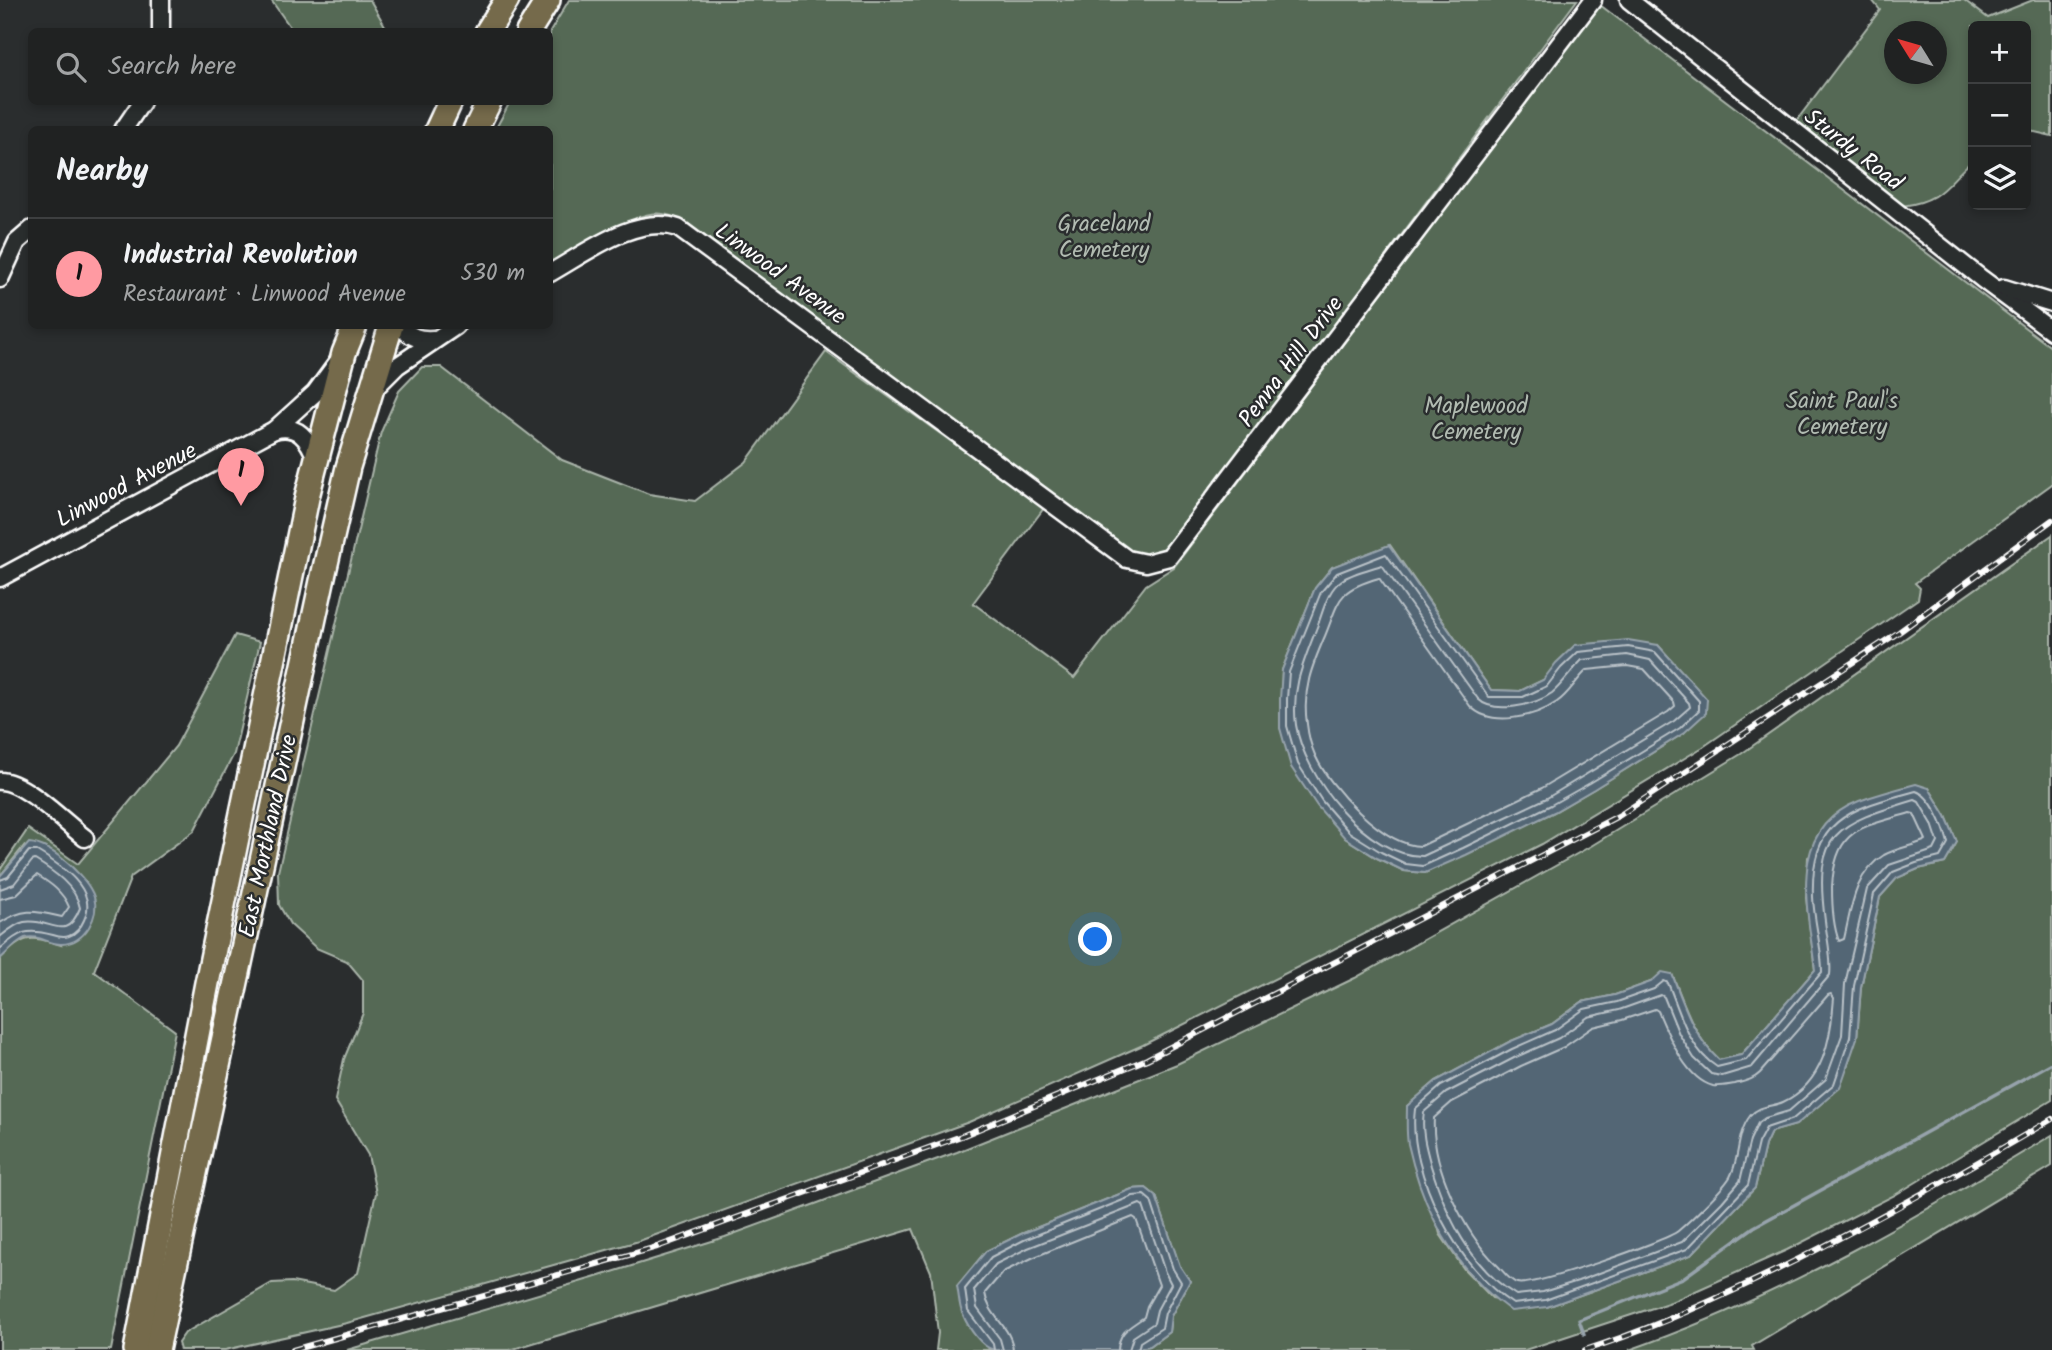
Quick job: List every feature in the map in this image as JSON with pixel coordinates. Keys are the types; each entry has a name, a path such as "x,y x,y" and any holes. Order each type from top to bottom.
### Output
{"highway":[{"path":"490,28 507,0"},
{"path":"530,28 548,0"},
{"path":"439,126 449,105"},
{"path":"477,126 488,105"},
{"name":"East Morthland Drive","path":"136,1350 210,970 316,458 344,353 354,329"},
{"name":"East Morthland Drive","path":"157,1350 348,467 390,329"}],"street":[{"path":"161,0 161,28"},
{"name":"Penna Hill Drive","path":"969,440 1127,559 1146,563 1169,558 1593,0"},
{"name":"Sturdy Road","path":"1629,0 1982,279 2052,331"},
{"path":"126,126 140,105"},
{"name":"Linwood Avenue","path":"553,271 636,228 665,223 678,228 969,440"},
{"path":"0,279 17,242 28,232"},
{"path":"1982,279 2052,303"},
{"path":"403,329 416,338 433,339"},
{"path":"368,396 387,375 433,339 451,329"},
{"name":"Linwood Avenue","path":"0,578 274,430 315,393 344,353"},
{"path":"274,430 296,430 310,443 316,458"},
{"path":"0,781 22,788 85,838"}],"green space":[{"path":"271,0 370,0 386,28 291,28"},
{"name":"Graceland Cemetery","path":"569,0 1577,0 1172,542 1160,551 1149,554 1124,549 686,222 661,214 636,218 553,264 553,126 497,126 508,105 553,105 552,28"},
{"path":"1872,0 1964,0 1988,18 2033,0 2052,0 2052,136 2031,131 2031,21 1968,21 1968,165 1935,196 1916,204 1902,206 1794,124 1880,10"},
{"path":"1600,5 2052,348 2052,484 1915,583 1920,588 1918,599 1703,747 1542,844 1143,1045 969,1122 639,1241 347,1323 225,1350 180,1350 178,1343 185,1333 272,1283 292,1282 334,1290 358,1273 376,1193 368,1155 335,1100 344,1059 363,1013 363,980 347,961 316,948 290,924 279,905 278,872 381,432 399,391 422,367 441,367 562,460 649,494 695,501 746,462 826,352 1044,508 973,603 1074,678 1146,585 1174,567","holes":["1390,545 1491,690 1520,691 1543,680 1658,645 1707,700 1684,733 1594,789 1554,812 1425,873 1404,871 1345,838 1280,728 1282,670 1315,588 1332,567"]},
{"path":"2052,535 2052,1100 1895,1195 1787,1250 1671,1302 1525,1350 1130,1350 1150,1346 1169,1332 1171,1316 1190,1281 1180,1267 1156,1196 1146,1188 1132,1189 986,1251 957,1286 989,1349 994,1350 936,1350 938,1333 931,1272 913,1229 510,1350 347,1350 725,1237 957,1152 1177,1064 1355,978 1591,846 1741,754","holes":["1929,788 1946,816 1957,842 1945,863 1918,869 1897,878 1880,897 1861,987 1857,1038 1796,1125 1771,1132 1765,1145 1755,1188 1691,1255 1547,1307 1492,1298 1464,1269 1440,1234 1407,1106 1436,1081 1509,1042 1552,1024 1582,1002 1615,995 1672,974 1691,1020 1710,1051 1719,1060 1741,1055 1815,970 1806,898 1808,857"]},
{"path":"235,635 260,642 234,754 194,831 131,877 94,971 175,1031 111,1350 0,1350 0,959 28,939 61,945 24,846 0,876 0,870 28,829 78,864 176,746"},
{"path":"2052,1135 2052,1166 1752,1346 1754,1350 1629,1350 1685,1329 1793,1281 1950,1196"}],"water":[{"path":"1389,545 1491,690 1520,691 1543,680 1575,645 1628,640 1658,645 1707,699 1706,713 1684,733 1594,789 1554,812 1466,855 1425,873 1404,871 1377,858 1345,838 1317,806 1291,767 1280,728 1280,699 1282,670 1315,588 1332,567"},
{"path":"1916,784 1929,788 1946,816 1957,842 1945,863 1918,869 1897,878 1880,897 1861,987 1857,1038 1840,1088 1796,1125 1771,1132 1765,1145 1755,1188 1691,1255 1547,1307 1511,1311 1473,1277 1444,1238 1432,1216 1414,1169 1408,1144 1407,1106 1436,1081 1509,1042 1552,1024 1582,1002 1615,995 1651,982 1662,972 1672,974 1691,1020 1710,1051 1719,1060 1741,1055 1815,970 1806,897 1811,851 1820,831 1836,814 1859,801"},
{"path":"29,843 52,851 78,873 94,897 93,920 78,939 62,944 35,937 25,938 0,959 0,876"},
{"path":"1146,1188 1156,1196 1180,1266 1190,1281 1171,1316 1169,1332 1150,1346 1130,1350 994,1350 980,1341 962,1312 957,1286 986,1251 1132,1189"}],"waterway":[{"path":"1584,1334 1579,1320 1683,1278 1754,1227 2052,1063"}],"railway":[{"path":"293,1350 657,1247 964,1135 1147,1059 1620,815 1899,632 2052,520"},
{"path":"1585,1350 1675,1317 1799,1259 1909,1201 2052,1119"}],"place":[{"name":"Industrial Revolution","path":"241,506"}],"park label":[{"name":"Saint Paul's Cemetery","path":"1842,413"},
{"name":"Maplewood Cemetery","path":"1476,418"}]}
